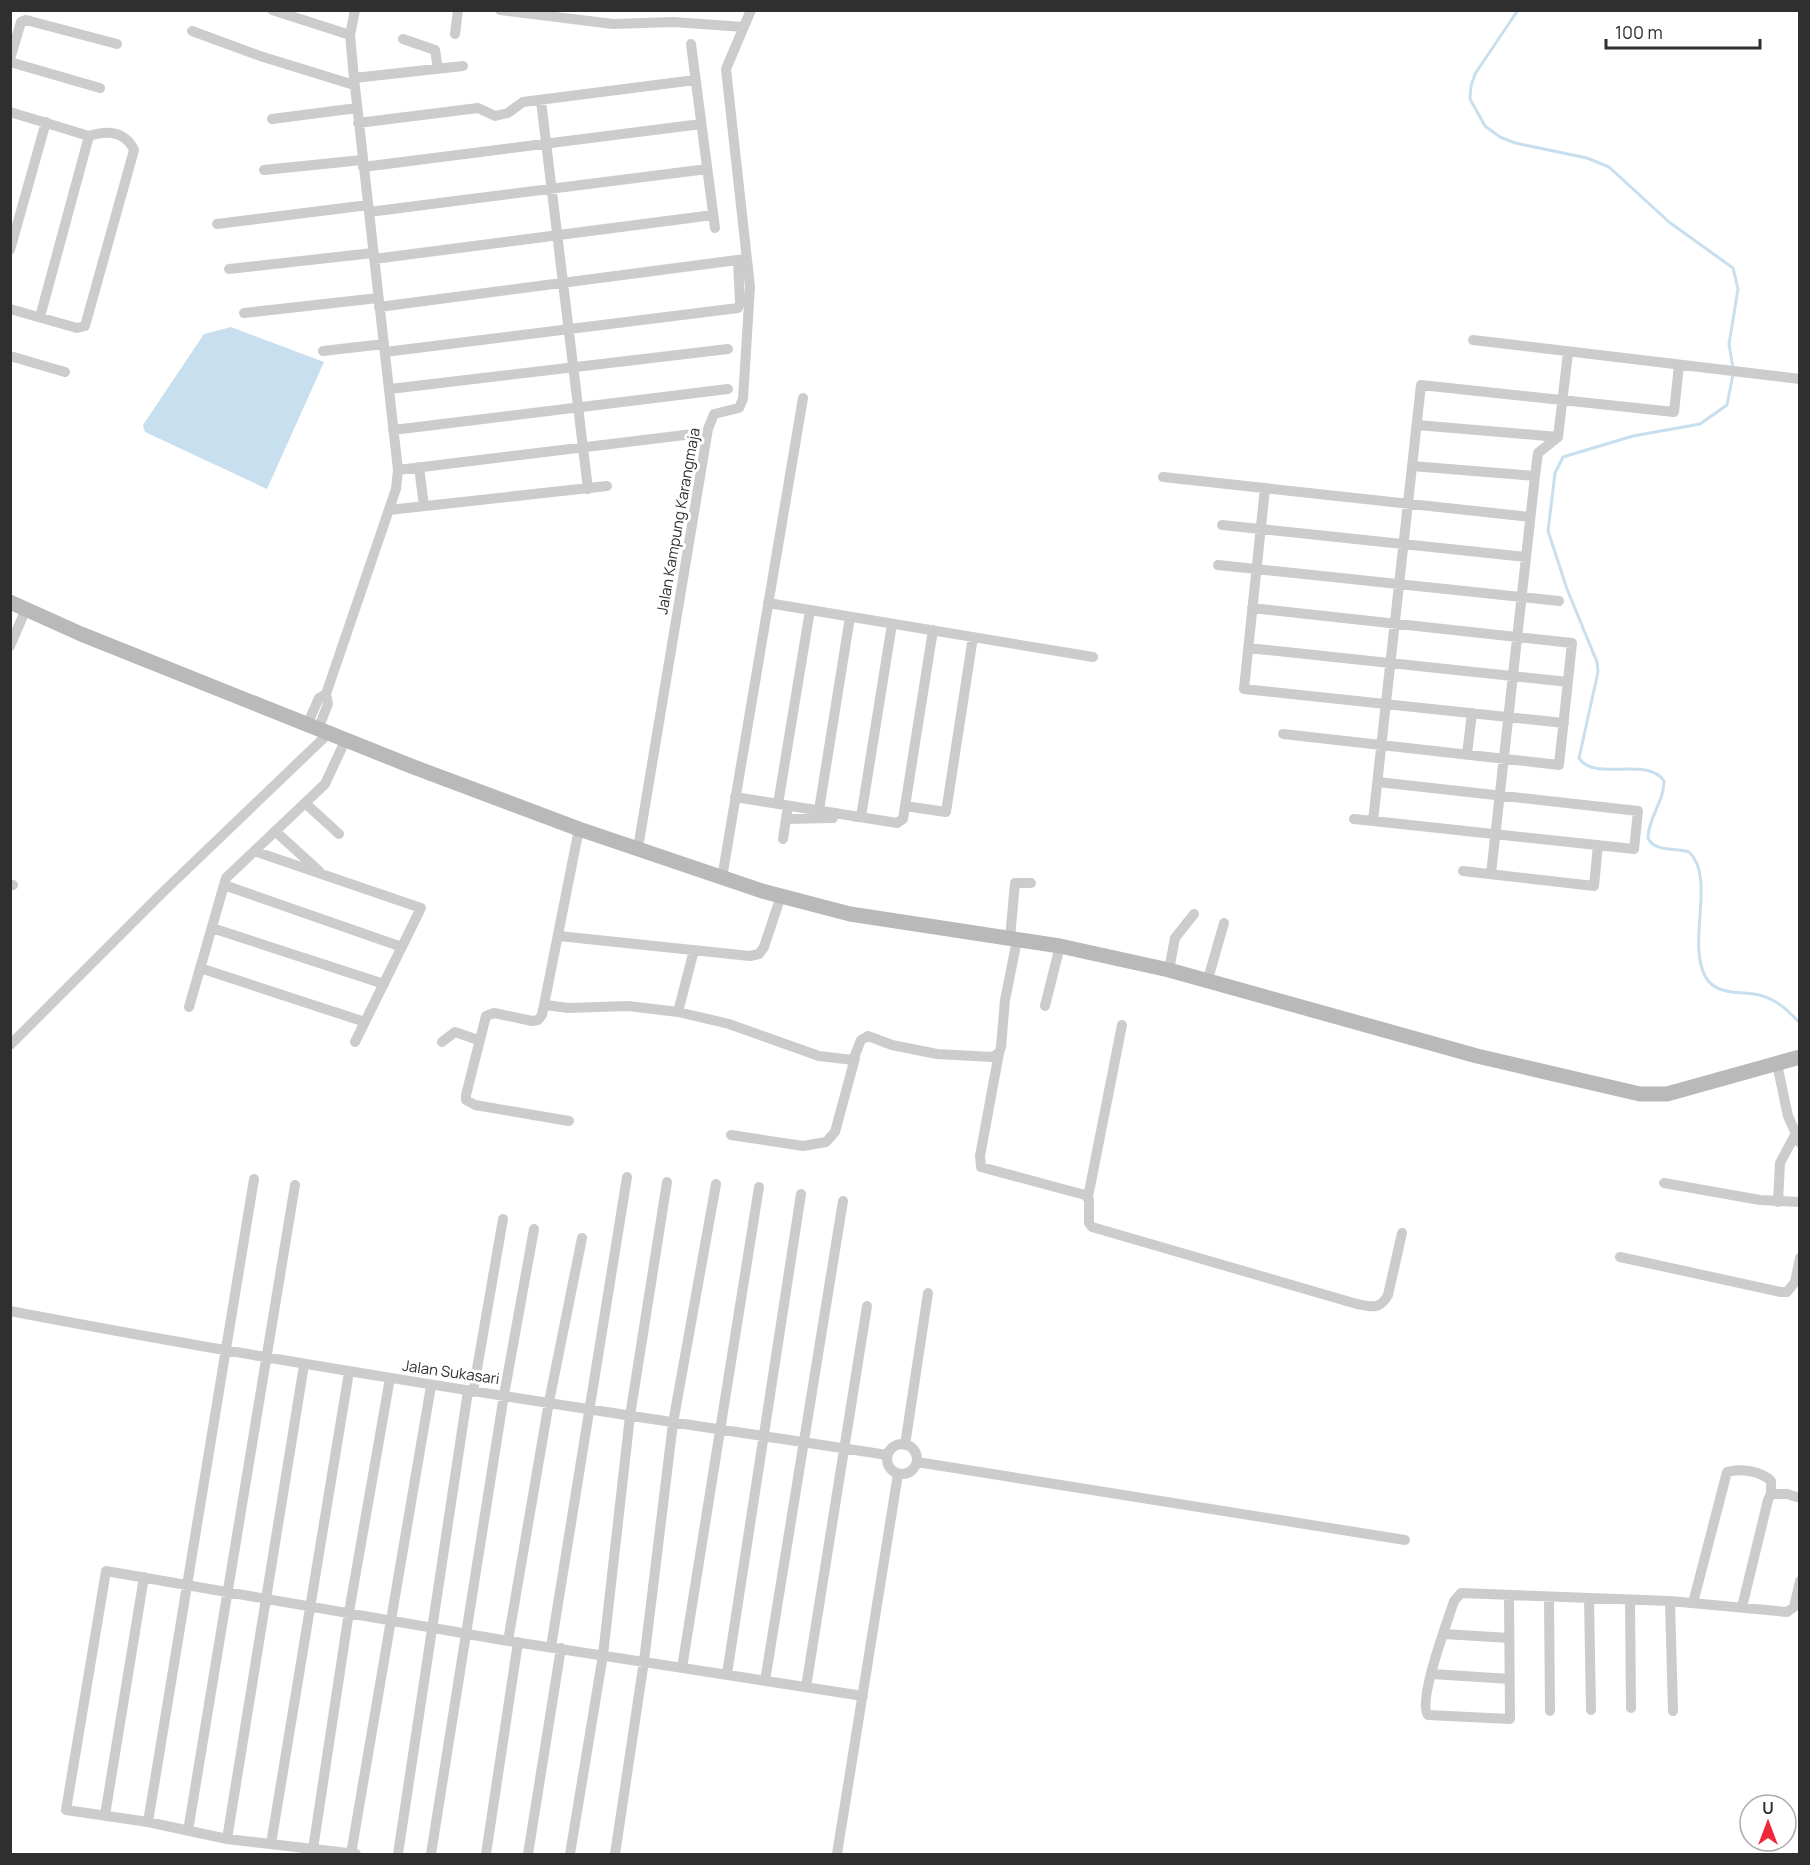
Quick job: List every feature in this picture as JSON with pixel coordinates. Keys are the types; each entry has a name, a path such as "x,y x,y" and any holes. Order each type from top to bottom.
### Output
{"street":[{"path":"272,10 350,35"},
{"path":"10,1045 177,878 318,729 328,704 326,694 396,489 398,470 354,82 350,35 355,10"},
{"path":"455,34 458,10"},
{"path":"500,10 613,24 673,21 744,27"},
{"name":"Jalan Kampung Karangmaja","path":"638,848 708,429 714,414 737,409 743,403 749,299 742,260 726,69 751,10"},
{"path":"100,88 10,61 21,22 26,20 117,44"},
{"path":"192,31 260,56 354,82 463,66"},
{"path":"403,39 435,50 438,69"},
{"path":"691,44 715,228"},
{"path":"358,123 478,108 495,116 508,113 523,102 695,80"},
{"path":"541,101 588,489"},
{"path":"272,119 357,108"},
{"path":"10,111 89,136 101,131 116,133 131,144 134,154 85,326 78,328 10,309"},
{"path":"10,250 46,122"},
{"path":"264,170 546,146 701,124"},
{"path":"40,317 89,136"},
{"path":"217,224 552,190 707,168"},
{"path":"229,269 558,237 713,215"},
{"path":"244,313 564,283 742,260 738,308 569,329 384,348 323,351"},
{"path":"1473,340 1800,379"},
{"path":"390,389 728,349"},
{"path":"1491,874 1538,453 1558,437 1568,353"},
{"path":"10,356 65,372"},
{"path":"1373,821 1421,385 1674,412 1679,365"},
{"path":"393,430 728,388"},
{"path":"722,878 802,398"},
{"path":"1417,425 1558,437"},
{"path":"398,470 693,434"},
{"path":"1412,466 1535,476"},
{"path":"420,467 424,506"},
{"path":"1163,477 1530,517"},
{"path":"389,510 607,486"},
{"path":"1265,488 1244,689 1564,723"},
{"path":"1222,525 1526,556"},
{"path":"1218,565 1559,602"},
{"path":"10,602 81,634 318,729 579,829 722,878 850,914 1060,946 1169,970 1208,979 1477,1056 1640,1094 1667,1094 1800,1057"},
{"path":"768,603 1093,657"},
{"path":"1252,608 1572,642 1559,765 1283,734"},
{"path":"10,646 26,609"},
{"path":"783,839 786,819 783,805 810,610"},
{"path":"819,810 850,617"},
{"path":"861,817 892,624"},
{"path":"735,797 897,823 903,819 933,630"},
{"path":"906,806 946,812 973,637"},
{"path":"1248,648 1568,682"},
{"path":"1467,754 1472,713"},
{"path":"189,1007 226,878 325,784 346,740"},
{"path":"1354,819 1634,849 1638,811 1378,782"},
{"path":"305,803 339,834"},
{"path":"786,819 861,817"},
{"path":"569,1121 475,1105 466,1100 478,1040 488,1014 536,1021 540,1018 546,1005 568,874 579,829"},
{"path":"275,831 323,875"},
{"path":"1463,871 1594,886 1598,845"},
{"path":"254,851 421,908 355,1042"},
{"path":"1031,883 1016,882 1014,939 981,1167 1088,1197"},
{"path":"224,885 402,947"},
{"path":"559,936 742,957 759,954 781,896"},
{"path":"1169,970 1175,938 1194,914"},
{"path":"1208,979 1224,923"},
{"path":"212,928 384,984"},
{"path":"1045,1006 1060,946"},
{"path":"678,1012 694,950"},
{"path":"200,968 365,1022"},
{"path":"546,1005 575,1008 628,1006 678,1012 729,1024 819,1056 846,1061 855,1058"},
{"path":"1122,1025 1088,1197 1089,1223 1093,1227 1372,1307 1381,1306 1388,1295 1402,1233"},
{"path":"442,1042 454,1032 478,1040"},
{"path":"731,1136 802,1146 826,1142 835,1132 861,1040 868,1036 892,1045 937,1054 984,1057 999,1053"},
{"path":"1777,1064 1788,1116 1797,1139 1786,1147 1780,1163 1778,1202"},
{"path":"528,1854 556,1648 627,1177"},
{"path":"148,1822 185,1584 254,1179"},
{"path":"570,1854 603,1655 630,1416 667,1182"},
{"path":"1664,1183 1778,1202 1800,1202"},
{"path":"615,1854 644,1660 673,1424 716,1184"},
{"path":"188,1831 295,1185"},
{"path":"682,1668 722,1430 759,1187"},
{"path":"727,1674 801,1194"},
{"path":"765,1681 802,1442 843,1201"},
{"path":"398,1854 430,1626 503,1219"},
{"path":"431,1854 468,1633 504,1395 534,1230"},
{"path":"486,1854 513,1642 549,1402 582,1238"},
{"path":"1620,1257 1780,1292 1787,1292 1795,1282 1800,1258"},
{"path":"905,1445 928,1293"},
{"path":"807,1687 867,1306"},
{"name":"Jalan Sukasari","path":"10,1311 224,1351 431,1386 504,1395 673,1424 887,1455"},
{"path":"227,1839 268,1599 304,1365"},
{"path":"271,1844 308,1606 349,1372"},
{"path":"313,1850 349,1612 390,1378"},
{"path":"351,1854 431,1386"},
{"path":"905,1445 913,1449 917,1462 908,1473 898,1474 888,1465 887,1455 896,1446 905,1445"},
{"path":"917,1462 1405,1540"},
{"path":"1693,1603 1727,1472 1736,1469 1765,1475 1771,1481 1771,1494 1742,1607"},
{"path":"837,1854 898,1474"},
{"path":"1771,1494 1786,1494 1800,1498"},
{"path":"356,1854 227,1839 148,1822 66,1810 106,1571 513,1642 644,1660 863,1696"},
{"path":"105,1815 144,1578"},
{"path":"1787,1612 1794,1606 1800,1581"},
{"path":"1509,1596 1510,1717 1508,1721 1428,1715 1424,1710 1432,1674 1459,1594 1670,1601 1800,1614"},
{"path":"1549,1598 1550,1711"},
{"path":"1589,1599 1591,1710"},
{"path":"1630,1601 1631,1708"},
{"path":"1670,1601 1673,1711"},
{"path":"1444,1634 1509,1638"},
{"path":"1432,1674 1510,1679"}],"water":[{"path":"231,327 324,362 267,489 145,432 143,425 204,334"}],"waterway":[{"path":"1518,10 1475,74 1471,86 1470,99 1485,126 1500,137 1515,143 1587,158 1609,167 1669,222 1733,268 1738,289 1729,344 1733,368"},
{"path":"1733,374 1727,405 1700,424 1633,436 1563,457 1555,473 1548,531 1567,589 1597,662 1598,672 1579,758 1586,765 1596,768 1646,770 1657,774 1664,781 1662,796 1648,838 1651,843 1661,848 1689,852 1697,863 1701,893 1700,962 1705,976 1716,988 1769,998 1800,1023"}]}
